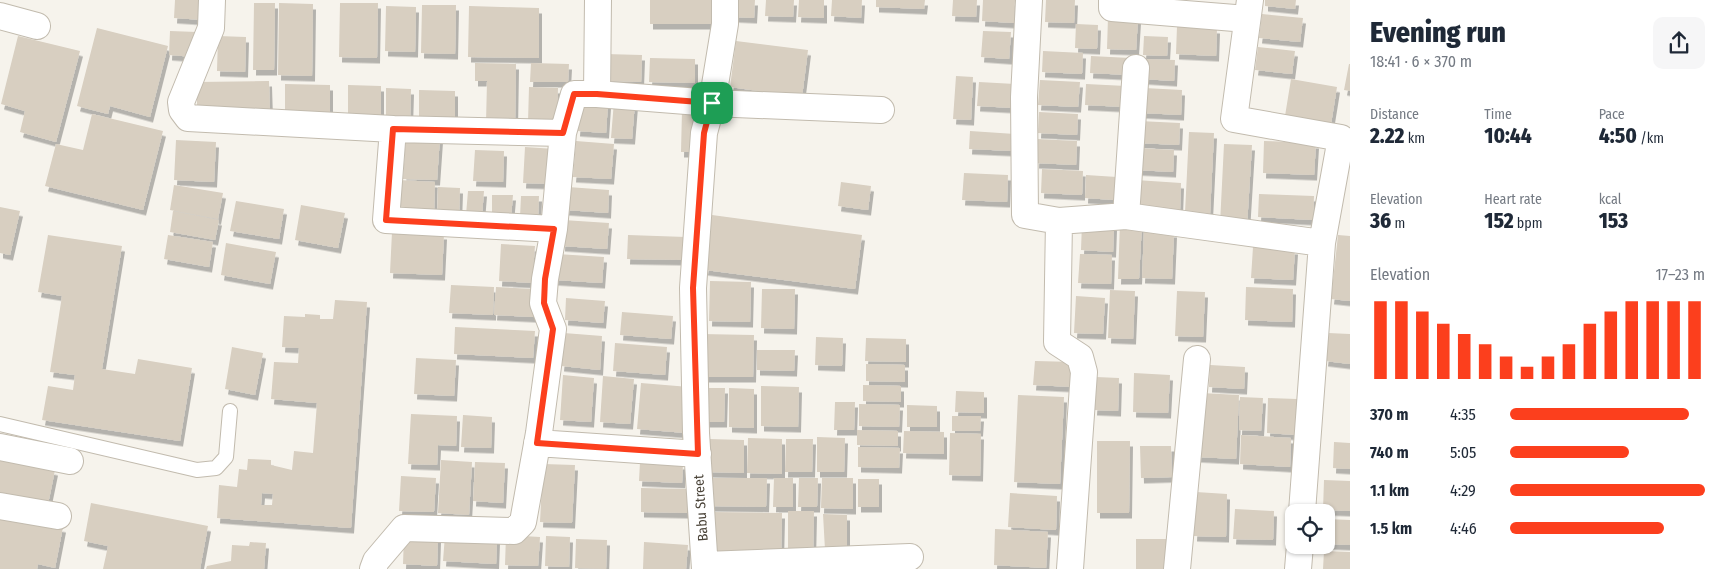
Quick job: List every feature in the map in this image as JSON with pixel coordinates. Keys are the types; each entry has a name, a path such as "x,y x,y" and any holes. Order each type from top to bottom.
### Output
{"street":[{"path":"212,0 211,28 181,102 182,110 188,118 393,129 563,133"},
{"path":"597,94 598,0"},
{"name":"Babu Street","path":"705,567 698,454 693,288 704,133 712,103 724,24 725,0"},
{"path":"1030,0 1024,98 1025,215 1059,221 1126,216 1322,243"},
{"path":"1112,0 1112,8 1249,9 1234,119 1341,138 1322,243 1303,504"},
{"path":"0,16 37,26"},
{"path":"1126,216 1136,68"},
{"path":"373,569 376,561 404,528 514,531 523,522 537,443 553,329 544,303 545,279 554,229 563,133 574,94 712,103 881,110"},
{"path":"393,129 386,220 554,229"},
{"path":"1059,221 1057,342 1080,357 1084,372 1070,569"},
{"path":"1177,569 1197,359"},
{"path":"537,443 698,454"},
{"path":"0,447 70,461"},
{"path":"0,506 58,516"},
{"path":"1298,569 1299,554"},
{"path":"705,567 910,557"}],"lane":[{"path":"0,424 196,470 216,468 226,456 230,411"}],"building":[{"path":"175,0 205,0 204,20 174,18"},
{"path":"650,0 711,0 711,24 650,24"},
{"path":"735,0 755,0 754,18 734,17"},
{"path":"766,0 794,0 793,17 765,16"},
{"path":"799,0 824,0 824,18 798,17"},
{"path":"832,0 862,0 861,18 831,16"},
{"path":"876,0 925,0 924,9 876,7"},
{"path":"953,0 977,0 976,17 952,16"},
{"path":"983,0 1015,0 1014,23 982,21"},
{"path":"1046,0 1075,0 1074,23 1045,22"},
{"path":"1265,0 1296,0 1295,9 1265,6"},
{"path":"254,3 275,3 274,70 253,70"},
{"path":"279,3 313,4 312,76 278,75"},
{"path":"340,3 378,3 377,58 339,57"},
{"path":"422,5 456,5 455,54 421,53"},
{"path":"386,6 416,7 415,52 385,51"},
{"path":"469,6 539,8 539,58 468,57"},
{"path":"1262,14 1303,18 1300,42 1259,38"},
{"path":"1108,17 1138,18 1136,50 1107,49"},
{"path":"1076,24 1098,25 1097,49 1075,48"},
{"path":"1177,26 1217,28 1216,56 1176,54"},
{"path":"97,28 168,46 150,117 110,106 108,114 77,106"},
{"path":"170,31 197,32 195,57 169,55"},
{"path":"983,31 1011,32 1009,59 981,57"},
{"path":"18,36 80,51 56,142 20,132 25,111 1,104"},
{"path":"218,36 246,37 245,72 217,71"},
{"path":"1144,36 1168,37 1167,56 1143,55"},
{"path":"736,41 808,50 802,97 730,87"},
{"path":"1258,47 1295,51 1292,74 1255,70"},
{"path":"1043,51 1083,53 1082,74 1042,72"},
{"path":"605,54 642,55 641,82 604,81"},
{"path":"1091,56 1130,58 1129,75 1090,73"},
{"path":"650,58 695,59 695,83 649,82"},
{"path":"1144,59 1175,60 1174,81 1143,79"},
{"path":"475,63 516,64 515,124 486,123 487,81 475,81"},
{"path":"531,63 569,64 568,82 530,82"},
{"path":"1350,64 1350,91 1344,90"},
{"path":"956,76 973,77 971,120 953,119"},
{"path":"1291,79 1337,87 1331,124 1285,116"},
{"path":"1040,80 1080,82 1078,107 1038,105"},
{"path":"269,81 270,113 197,113 197,82"},
{"path":"979,82 1015,84 1014,108 977,106"},
{"path":"285,84 330,85 330,115 285,114"},
{"path":"1086,84 1126,86 1125,107 1085,105"},
{"path":"348,85 381,86 381,123 348,122"},
{"path":"529,87 558,88 557,122 528,122"},
{"path":"386,88 411,89 410,121 386,121"},
{"path":"1144,88 1182,90 1181,115 1143,113"},
{"path":"419,90 455,91 455,124 419,124"},
{"path":"579,101 608,103 606,133 577,131"},
{"path":"614,101 635,102 632,139 611,138"},
{"path":"682,110 698,111 697,152 681,152"},
{"path":"1039,112 1078,114 1077,135 1038,133"},
{"path":"92,114 163,131 143,210 45,186 56,144 83,150"},
{"path":"1139,121 1180,123 1179,145 1138,143"},
{"path":"970,131 1015,134 1014,151 969,149"},
{"path":"1189,132 1214,133 1210,214 1185,213"},
{"path":"406,136 440,137 437,180 403,179"},
{"path":"1037,139 1077,141 1076,165 1036,163"},
{"path":"176,140 216,142 214,182 174,180"},
{"path":"576,141 614,144 611,179 573,177"},
{"path":"1264,141 1316,143 1314,175 1263,173"},
{"path":"1224,144 1252,145 1247,226 1220,224"},
{"path":"525,147 555,149 553,184 523,183"},
{"path":"1137,148 1174,150 1173,172 1136,170"},
{"path":"475,150 504,151 503,182 473,181"},
{"path":"1042,169 1083,171 1082,195 1041,193"},
{"path":"964,173 1008,175 1007,202 962,200"},
{"path":"1086,175 1117,177 1115,200 1085,198"},
{"path":"399,180 435,182 434,214 398,212"},
{"path":"1136,180 1181,183 1180,210 1135,208"},
{"path":"841,182 871,186 868,210 838,206"},
{"path":"174,185 223,193 218,219 170,210"},
{"path":"438,187 460,188 459,217 437,216"},
{"path":"568,187 609,190 608,213 566,210"},
{"path":"468,191 484,191 482,215 466,215"},
{"path":"1259,194 1314,196 1313,220 1258,217"},
{"path":"492,195 513,195 511,217 492,218"},
{"path":"521,196 539,196 538,218 520,217"},
{"path":"236,201 284,209 279,239 230,231"},
{"path":"301,205 345,213 338,248 295,240"},
{"path":"0,207 20,211 10,255 0,253"},
{"path":"173,211 219,220 215,240 170,232"},
{"path":"712,215 862,235 855,289 705,270"},
{"path":"563,220 609,223 607,249 562,246"},
{"path":"1120,222 1142,223 1139,279 1118,279"},
{"path":"1082,223 1114,225 1113,252 1081,250"},
{"path":"1144,231 1174,232 1172,279 1142,278"},
{"path":"392,232 444,234 442,275 390,273"},
{"path":"48,235 122,246 102,369 135,374 138,359 192,368 180,441 42,420 48,386 73,390 75,375 50,372 62,296 38,292"},
{"path":"168,235 213,242 209,267 164,259"},
{"path":"628,235 686,237 685,260 627,259"},
{"path":"1338,235 1350,236 1350,301 1331,299"},
{"path":"226,243 276,252 270,284 221,275"},
{"path":"501,244 535,246 532,283 499,281"},
{"path":"1253,247 1295,249 1293,280 1251,278"},
{"path":"557,254 604,257 602,283 555,280"},
{"path":"1080,254 1112,255 1111,284 1078,283"},
{"path":"710,281 751,282 750,322 709,321"},
{"path":"451,285 494,287 493,315 449,313"},
{"path":"496,287 534,289 533,317 494,315"},
{"path":"1246,287 1293,289 1292,322 1245,320"},
{"path":"762,289 795,289 794,329 761,328"},
{"path":"1110,290 1135,291 1133,339 1108,338"},
{"path":"1177,291 1205,292 1203,337 1175,336"},
{"path":"1076,296 1105,298 1103,334 1074,333"},
{"path":"566,298 605,301 603,323 565,320"},
{"path":"335,300 367,302 351,528 217,518 219,485 237,487 239,469 247,470 248,459 271,460 271,465 292,470 294,451 313,453 317,403 271,399 274,362 298,363 299,348 282,347 284,316 305,317 305,314 320,315 320,319 333,319","holes":["262,493 273,494 272,505 261,505"]},
{"path":"622,312 673,316 671,339 620,335"},
{"path":"455,327 535,331 533,358 454,354"},
{"path":"564,333 602,336 600,370 561,366"},
{"path":"1328,333 1350,334 1350,364 1325,361"},
{"path":"701,334 754,335 753,377 701,377"},
{"path":"816,337 843,338 842,366 815,365"},
{"path":"866,338 906,339 906,362 865,361"},
{"path":"615,343 667,347 665,375 613,371"},
{"path":"232,347 263,353 255,395 225,389"},
{"path":"757,350 795,350 794,371 757,370"},
{"path":"416,358 456,360 454,396 414,394"},
{"path":"1035,361 1075,362 1074,387 1033,385"},
{"path":"866,364 905,365 905,382 866,381"},
{"path":"1210,365 1245,367 1244,389 1209,387"},
{"path":"1134,373 1170,375 1168,413 1133,412"},
{"path":"563,375 594,378 591,422 560,420"},
{"path":"603,376 634,379 630,424 600,422"},
{"path":"1096,377 1119,378 1118,411 1094,410"},
{"path":"641,383 689,387 686,433 637,429"},
{"path":"863,385 901,386 901,402 863,401"},
{"path":"761,386 799,387 798,427 761,426"},
{"path":"704,388 725,388 724,422 703,422"},
{"path":"729,388 754,389 754,428 729,427"},
{"path":"956,391 984,392 984,413 955,412"},
{"path":"1201,393 1239,395 1236,459 1198,457"},
{"path":"1018,395 1064,397 1060,484 1014,482"},
{"path":"1240,397 1263,398 1261,431 1239,430"},
{"path":"1268,398 1297,399 1296,435 1267,433"},
{"path":"835,402 855,402 854,430 834,430"},
{"path":"859,404 900,405 899,427 859,426"},
{"path":"907,405 937,406 937,427 907,427"},
{"path":"411,414 457,416 456,446 438,445 437,465 408,464"},
{"path":"463,415 492,417 491,448 461,447"},
{"path":"952,416 981,416 980,431 952,431"},
{"path":"857,430 898,431 898,446 857,445"},
{"path":"904,431 944,432 944,454 903,453"},
{"path":"950,433 981,434 980,476 949,475"},
{"path":"1241,435 1291,438 1290,467 1240,464"},
{"path":"817,437 845,438 844,472 817,472"},
{"path":"748,438 782,439 782,474 747,473"},
{"path":"709,439 744,440 744,473 708,472"},
{"path":"786,439 813,439 812,472 785,472"},
{"path":"1097,441 1130,441 1129,513 1097,513"},
{"path":"1334,442 1350,443 1350,469 1333,468"},
{"path":"1140,446 1171,446 1172,477 1141,478"},
{"path":"858,447 900,448 899,468 858,467"},
{"path":"0,458 55,470 47,509 0,499"},
{"path":"441,460 472,462 469,515 438,513"},
{"path":"475,462 505,463 503,503 473,501"},
{"path":"640,462 683,464 682,483 639,481"},
{"path":"543,464 575,465 572,523 540,522"},
{"path":"401,476 436,478 434,512 399,511"},
{"path":"712,478 767,478 766,507 711,506"},
{"path":"774,478 793,478 793,507 773,507"},
{"path":"799,478 818,478 817,507 798,507"},
{"path":"822,478 853,478 853,509 821,508"},
{"path":"858,479 879,479 879,507 858,507"},
{"path":"1324,480 1350,481 1350,511 1335,510 1335,504 1323,504"},
{"path":"641,488 687,489 687,513 641,512"},
{"path":"1196,492 1227,494 1226,537 1194,536"},
{"path":"1010,493 1057,496 1056,530 1008,527"},
{"path":"91,503 208,526 200,569 103,569 108,546 84,541"},
{"path":"1235,509 1274,511 1273,540 1233,539"},
{"path":"788,511 814,511 813,555 788,555"},
{"path":"712,512 782,513 781,556 712,555"},
{"path":"823,514 847,515 847,549 825,550"},
{"path":"0,515 63,527 55,568 38,564 37,569 0,569"},
{"path":"1335,519 1350,520 1350,545 1335,544"},
{"path":"995,529 1048,532 1046,568 994,565"},
{"path":"445,535 497,538 496,564 443,561"},
{"path":"506,535 540,537 538,566 505,565"},
{"path":"404,536 438,537 437,566 403,564"},
{"path":"546,536 570,537 569,567 545,566"},
{"path":"576,539 607,540 606,569 575,568"},
{"path":"1136,539 1169,539 1169,569 1136,569"},
{"path":"250,542 266,543 264,569 206,569 207,566 231,561 232,545 249,546"},
{"path":"644,542 688,545 686,569 643,569"},
{"path":"1335,551 1350,552 1350,569 1323,569 1324,554 1335,554"}],"route":[{"path":"574,94 712,103 704,133 693,288 698,454 537,443 553,329 544,303 545,279 554,229 386,220 393,129 563,133 574,94"}]}
